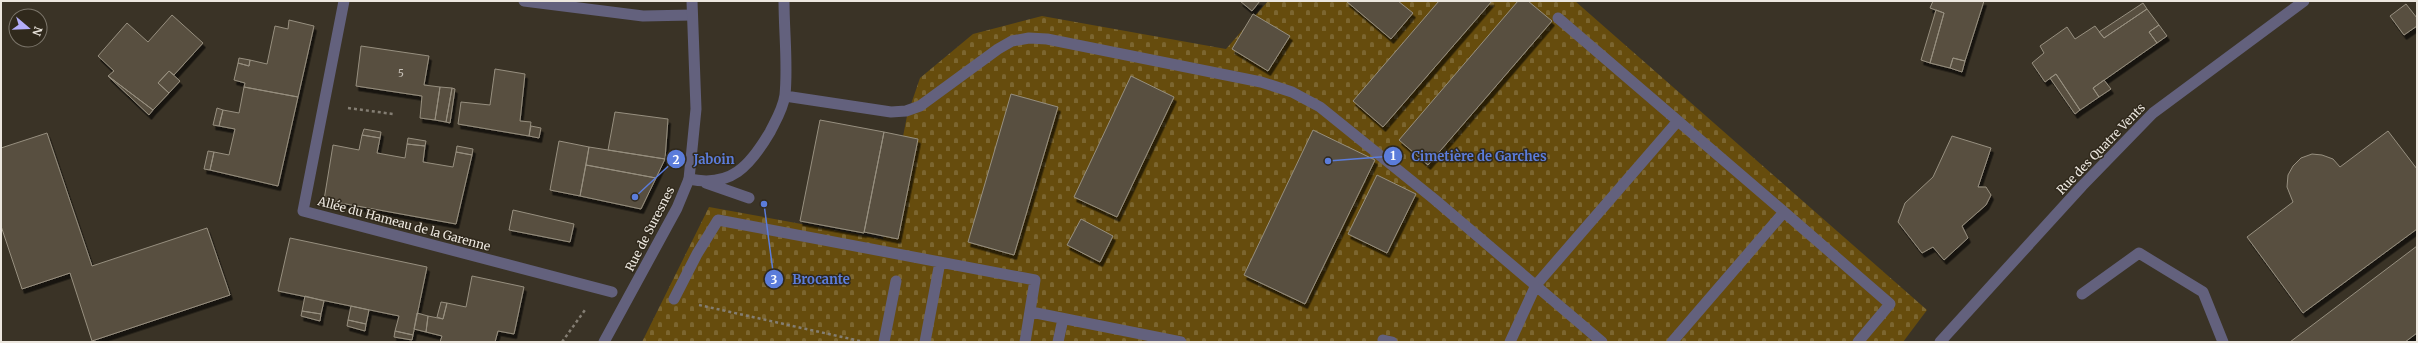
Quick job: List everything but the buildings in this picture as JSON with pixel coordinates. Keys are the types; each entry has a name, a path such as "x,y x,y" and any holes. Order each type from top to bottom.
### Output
{"street":[{"name":"Allée du Hameau de la Garenne","path":"344,1 303,211 612,292"},
{"path":"524,1 643,16 692,15"},
{"name":"Rue de Suresnes","path":"604,342 678,208 689,179 696,109 692,1"},
{"path":"706,182 722,179 748,164 780,114 785,96 784,1"},
{"name":"Rue des Quatre Vents","path":"1940,342 2076,192 2153,113 2304,1"},
{"path":"1558,18 1890,304 1858,342"},
{"path":"785,96 890,112 906,111 920,106 998,49 1012,41 1028,38 1090,46 1262,82 1292,92 1320,106 1536,284 1602,342"},
{"path":"1510,342 1536,284 1678,122"},
{"path":"689,179 706,182 749,198"},
{"path":"1672,342 1784,212"},
{"path":"674,299 697,254 718,220 1035,280 1025,342"},
{"path":"2082,294 2139,253 2203,292 2224,342"},
{"path":"925,342 940,262"},
{"path":"884,342 896,281"},
{"path":"1031,312 1181,342"},
{"path":"1058,342 1063,319"}],"path":[{"path":"323,105 393,114"},
{"path":"674,299 865,342"}],"green space":[{"path":"1268,1 1575,1 1927,310 1903,342 642,342 709,207 883,239 907,116 920,78 973,34 1042,16 1226,49"}],"place":[{"name":"Cimetière de Garches","path":"1328,161"},
{"name":"Jaboin","path":"635,197"},
{"name":"Brocante","path":"764,204"}]}
